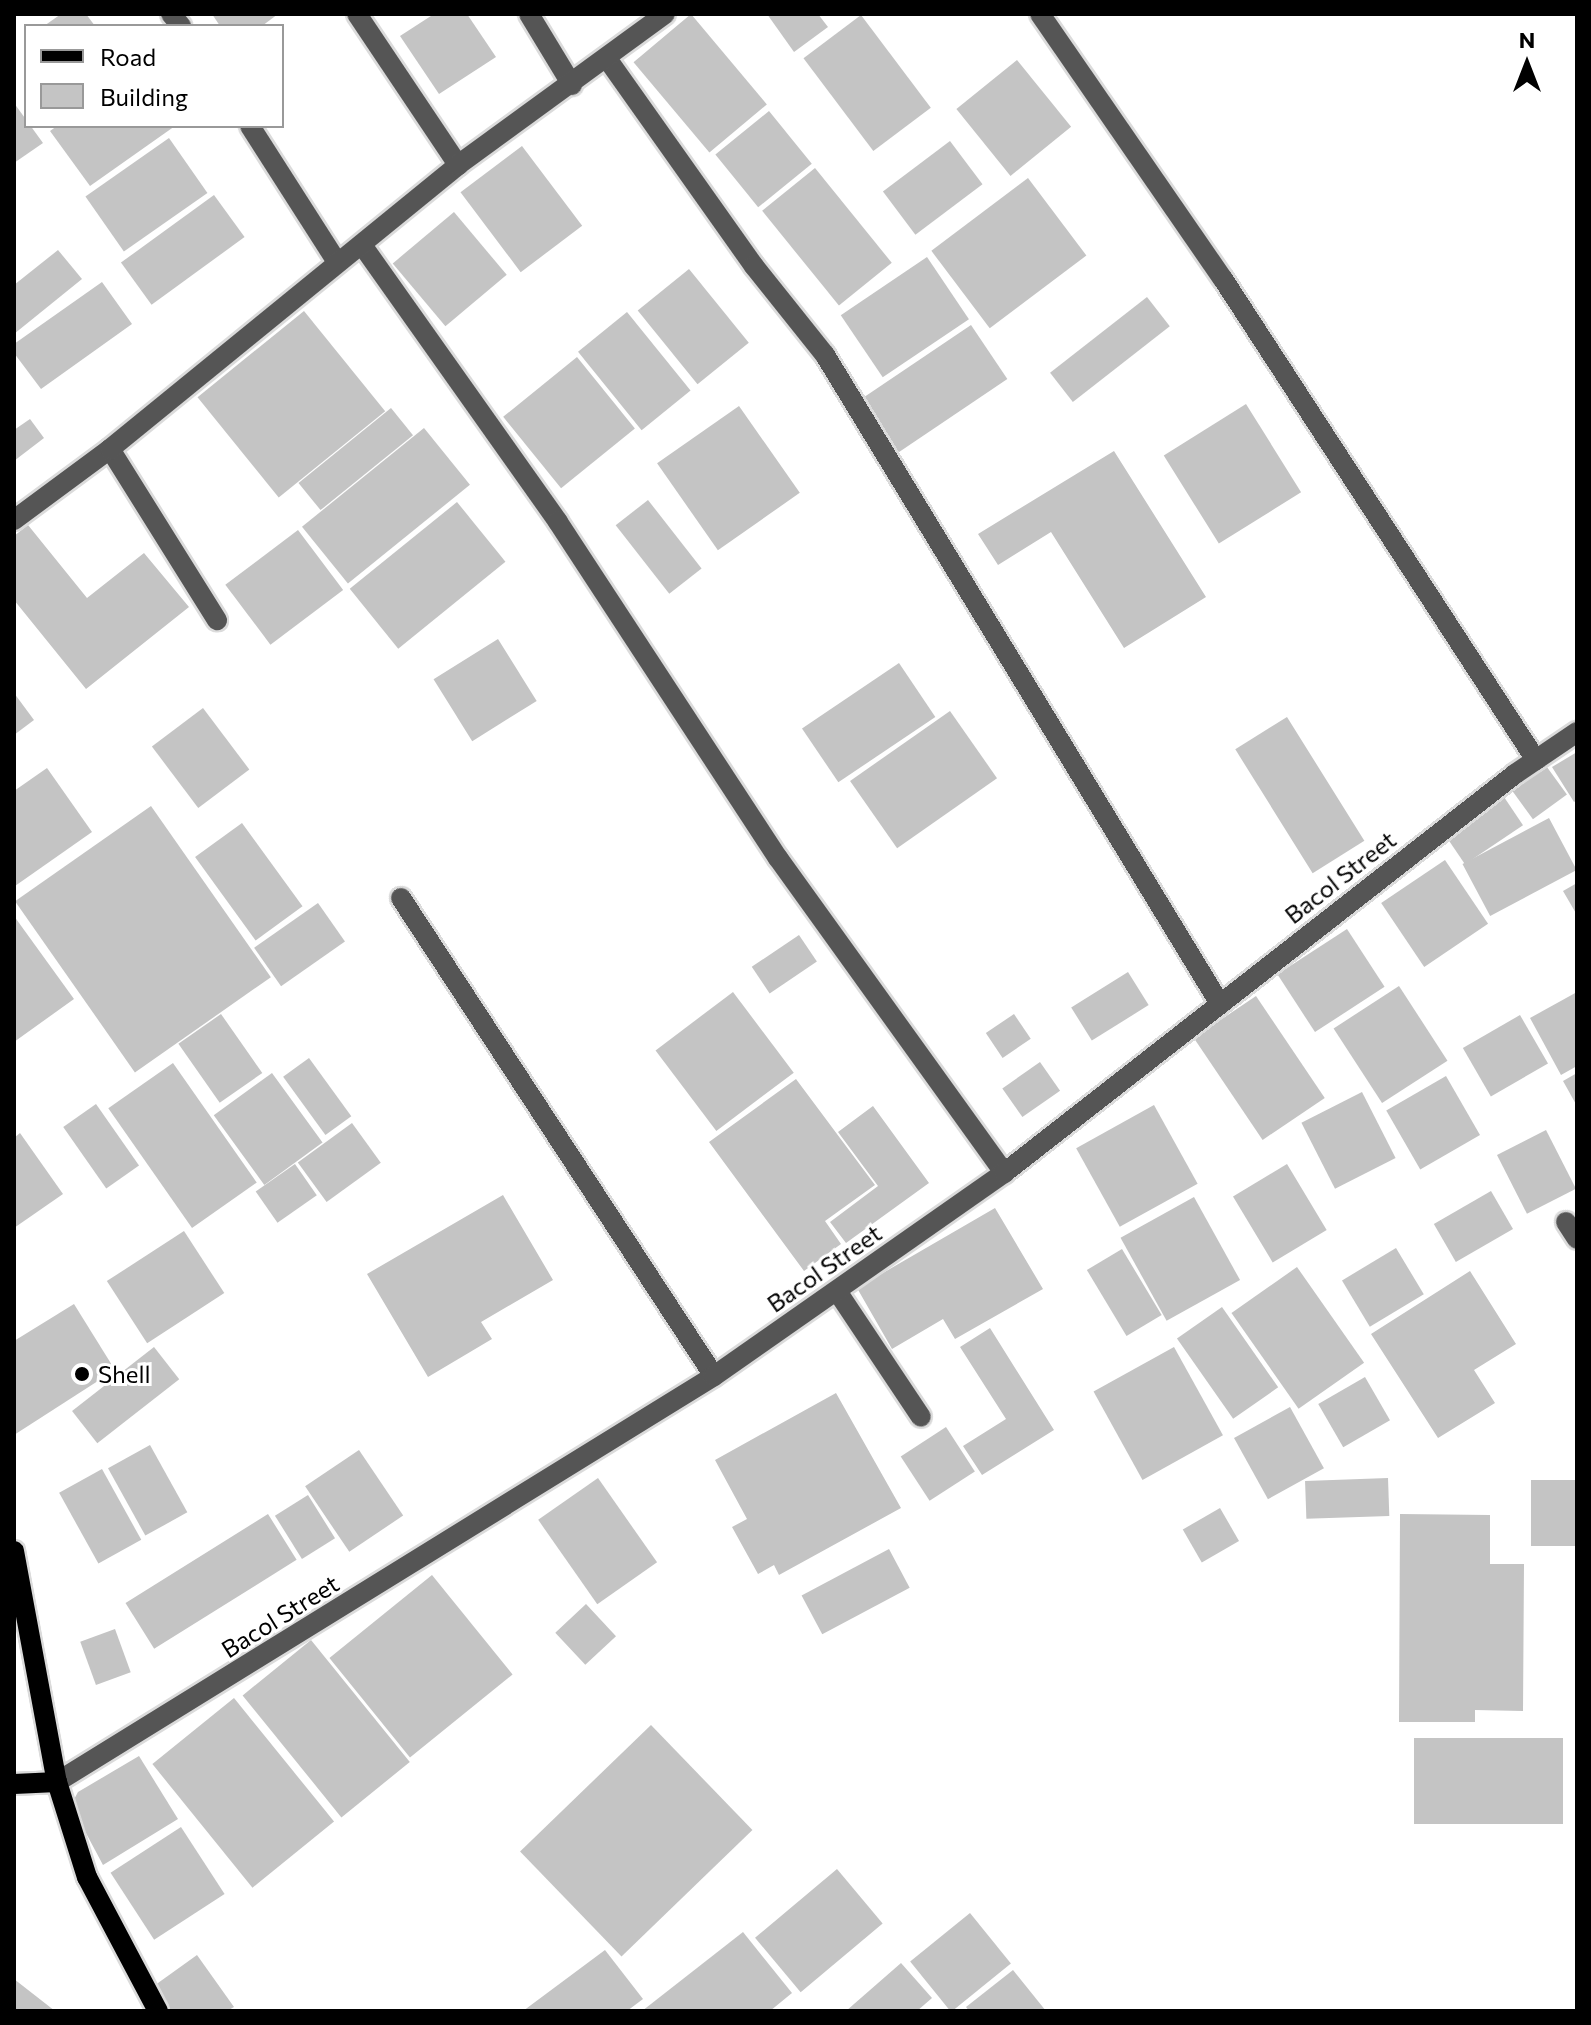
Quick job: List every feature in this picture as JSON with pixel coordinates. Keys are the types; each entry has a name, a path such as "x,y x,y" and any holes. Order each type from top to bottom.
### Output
{"main road":[{"path":"14,1551 57,1782 87,1877 158,2011"},
{"path":"14,1784 57,1782"}],"street":[{"path":"357,14 458,165"},
{"path":"529,14 572,85"},
{"path":"14,520 110,449 458,165 608,60 665,14"},
{"path":"1040,14 1223,279 1536,760"},
{"path":"608,60 754,266 825,355 1220,1004"},
{"path":"251,128 337,262"},
{"path":"362,245 558,522 778,858 1004,1173"},
{"path":"110,449 217,620"},
{"name":"Bacol Street","path":"57,1782 714,1376 1004,1173 1536,760 1577,732"},
{"path":"401,898 714,1376"},
{"path":"837,1291 921,1417"}],"building":[{"path":"61,14 86,14 94,24 47,24"},
{"path":"212,14 278,14 265,24 219,24"},
{"path":"434,14 467,14 496,57 439,94 400,36"},
{"path":"691,14 767,104 709,153 634,62"},
{"path":"767,14 818,14 828,27 794,52"},
{"path":"861,15 931,108 873,151 803,58"},
{"path":"1017,60 1071,127 1011,176 956,109"},
{"path":"14,103 24,117 24,128 32,128 43,143 14,163"},
{"path":"769,111 812,164 758,207 715,154"},
{"path":"54,128 172,128 90,186 50,131"},
{"path":"169,138 207,193 124,251 85,197"},
{"path":"950,141 982,184 915,235 883,192"},
{"path":"522,146 582,226 521,272 461,192"},
{"path":"815,168 892,263 839,306 762,211"},
{"path":"1028,178 1086,255 990,328 931,251"},
{"path":"214,195 245,237 152,305 121,263"},
{"path":"454,212 507,275 445,326 393,263"},
{"path":"58,250 82,279 14,334 14,285"},
{"path":"927,257 969,319 883,377 841,315"},
{"path":"689,269 749,343 697,384 638,311"},
{"path":"102,282 132,324 41,389 14,353 14,344"},
{"path":"1147,297 1170,326 1073,402 1050,373"},
{"path":"304,311 385,411 279,497 198,397"},
{"path":"627,312 691,390 642,430 578,352"},
{"path":"971,325 1007,379 899,452 862,398"},
{"path":"577,357 635,428 561,488 503,417"},
{"path":"1246,404 1301,492 1219,544 1164,455"},
{"path":"739,406 800,493 718,550 657,463"},
{"path":"391,408 413,435 321,510 299,483"},
{"path":"30,419 44,438 14,461 14,430"},
{"path":"424,428 470,485 348,584 302,527"},
{"path":"1114,451 1206,597 1124,648 1051,532 998,565 978,534"},
{"path":"648,500 702,569 669,594 616,525"},
{"path":"457,502 505,562 398,649 350,589"},
{"path":"28,525 87,598 144,553 189,607 86,689 14,600 14,536"},
{"path":"298,530 343,590 270,645 225,585"},
{"path":"498,639 537,701 472,741 434,679"},
{"path":"899,663 935,717 838,782 802,728"},
{"path":"14,693 34,720 14,735"},
{"path":"203,708 249,769 198,808 152,747"},
{"path":"950,711 997,778 897,848 850,781"},
{"path":"1287,717 1364,841 1313,873 1235,749"},
{"path":"1577,752 1577,800 1574,802 1552,767"},
{"path":"1544,763 1567,795 1533,819 1510,788"},
{"path":"47,768 92,832 15,886 14,791"},
{"path":"1504,797 1523,825 1465,864 1446,836"},
{"path":"151,806 271,977 135,1072 15,901"},
{"path":"1549,818 1577,870 1490,916 1462,864"},
{"path":"242,823 303,906 256,940 195,857"},
{"path":"1445,860 1488,924 1424,967 1381,903"},
{"path":"1577,883 1577,915 1563,891"},
{"path":"318,903 345,942 281,986 254,948"},
{"path":"14,916 74,999 14,1042"},
{"path":"1347,929 1385,987 1315,1032 1277,974"},
{"path":"799,935 817,962 770,993 752,967"},
{"path":"1128,972 1149,1005 1092,1041 1071,1008"},
{"path":"1399,986 1447,1061 1382,1103 1334,1028"},
{"path":"733,992 794,1073 716,1131 656,1050"},
{"path":"1577,992 1577,1066 1561,1075 1530,1018"},
{"path":"1256,996 1325,1098 1263,1140 1194,1038"},
{"path":"221,1014 262,1073 220,1103 178,1044"},
{"path":"1014,1014 1031,1039 1003,1058 986,1033"},
{"path":"1520,1015 1548,1063 1491,1096 1463,1048"},
{"path":"309,1058 351,1116 325,1135 283,1077"},
{"path":"1040,1062 1060,1091 1022,1117 1002,1088"},
{"path":"173,1063 257,1183 192,1228 108,1108"},
{"path":"272,1073 323,1143 264,1185 214,1115"},
{"path":"1577,1073 1577,1106 1563,1081"},
{"path":"1446,1076 1480,1135 1420,1169 1386,1110"},
{"path":"796,1079 875,1185 825,1221 841,1244 804,1271 709,1142"},
{"path":"1362,1092 1396,1158 1335,1189 1301,1123"},
{"path":"96,1104 139,1165 106,1188 63,1127"},
{"path":"1154,1105 1198,1184 1120,1227 1076,1148"},
{"path":"873,1106 929,1183 846,1243 830,1222 878,1186 838,1132"},
{"path":"352,1123 381,1163 327,1202 298,1162"},
{"path":"1546,1130 1576,1189 1527,1214 1497,1155"},
{"path":"20,1133 63,1194 14,1228 14,1138"},
{"path":"295,1164 317,1195 277,1223 256,1192"},
{"path":"1287,1164 1327,1230 1273,1262 1233,1196"},
{"path":"1491,1191 1513,1229 1456,1262 1434,1224"},
{"path":"503,1195 553,1280 481,1322 492,1339 428,1377 367,1274"},
{"path":"1194,1197 1240,1280 1167,1321 1121,1238"},
{"path":"995,1208 1043,1289 955,1339 943,1319 892,1349 857,1288"},
{"path":"184,1231 224,1293 147,1343 107,1281"},
{"path":"1396,1248 1424,1294 1370,1327 1342,1280"},
{"path":"1122,1249 1162,1315 1127,1336 1087,1270"},
{"path":"1297,1267 1364,1363 1299,1409 1231,1313"},
{"path":"1470,1271 1516,1344 1474,1370 1495,1403 1438,1438 1371,1334"},
{"path":"74,1304 115,1370 14,1435 14,1341"},
{"path":"1222,1307 1278,1387 1233,1419 1177,1339"},
{"path":"990,1328 1054,1430 982,1475 963,1446 1006,1419 960,1347"},
{"path":"154,1347 179,1379 97,1443 72,1411"},
{"path":"1174,1347 1223,1435 1143,1480 1094,1392"},
{"path":"1365,1377 1390,1420 1343,1447 1318,1404"},
{"path":"836,1393 901,1508 779,1575 774,1565 758,1574 732,1527 747,1519 715,1460"},
{"path":"1290,1407 1324,1468 1268,1499 1234,1438"},
{"path":"946,1427 975,1471 930,1501 901,1456"},
{"path":"150,1445 187,1512 145,1536 108,1468"},
{"path":"359,1450 403,1515 349,1552 305,1486"},
{"path":"102,1469 141,1540 98,1564 59,1493"},
{"path":"598,1478 657,1562 597,1604 538,1520"},
{"path":"1388,1478 1389,1516 1306,1519 1305,1481"},
{"path":"1531,1480 1577,1480 1577,1546 1531,1546"},
{"path":"308,1495 335,1538 302,1559 275,1516"},
{"path":"1220,1508 1239,1541 1202,1562 1183,1530"},
{"path":"268,1514 297,1560 154,1649 126,1603"},
{"path":"1400,1514 1490,1515 1490,1564 1524,1564 1523,1711 1475,1710 1475,1722 1399,1722"},
{"path":"889,1549 910,1588 822,1634 802,1595"},
{"path":"432,1575 513,1674 410,1758 329,1658"},
{"path":"586,1604 616,1636 585,1665 555,1633"},
{"path":"115,1629 131,1672 96,1685 80,1642"},
{"path":"311,1640 410,1762 341,1817 243,1695"},
{"path":"234,1698 334,1822 252,1888 152,1764"},
{"path":"651,1725 752,1830 622,1956 520,1851"},
{"path":"1414,1738 1563,1738 1563,1824 1414,1824"},
{"path":"139,1756 178,1819 103,1865 71,1805 78,1792"},
{"path":"181,1827 225,1894 154,1940 111,1873"},
{"path":"837,1869 883,1923 801,1992 755,1938"},
{"path":"970,1913 1011,1964 950,2011 910,1961"},
{"path":"743,1932 792,1993 770,2011 642,2011"},
{"path":"605,1950 643,1999 627,2011 523,2011"},
{"path":"197,1955 234,2007 227,2011 168,2011 151,1988"},
{"path":"901,1963 932,1998 917,2011 846,2011"},
{"path":"1013,1970 1046,2011 969,2011 966,2007"},
{"path":"14,1979 55,2011 14,2011"}],"place":[{"name":"Shell","path":"82,1374"}]}
